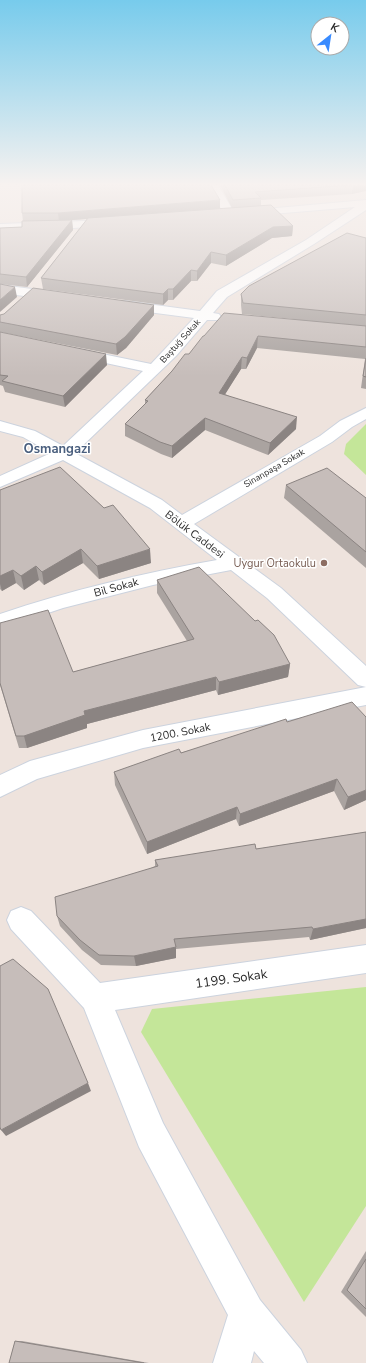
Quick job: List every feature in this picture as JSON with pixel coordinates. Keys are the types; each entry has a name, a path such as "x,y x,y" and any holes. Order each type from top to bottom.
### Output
{"street":[{"name":"Baştuğ Sokak","path":"0,482 65,453 171,353 222,294 299,249"},
{"path":"20,302 31,293 40,280"},
{"path":"0,290 70,298"},
{"path":"109,303 226,318"},
{"path":"62,350 154,369"},
{"name":"Sinanpaşa Sokak","path":"182,523 366,413"},
{"name":"Bölük Caddesi","path":"0,426 29,434 156,504 274,593 366,679"},
{"name":"Bil Sokak","path":"0,622 58,602 153,578 234,563"},
{"name":"1200. Sokak","path":"0,786 30,771 143,739 366,696"},
{"path":"21,920 96,998 151,1135 247,1313 288,1363"},
{"name":"1199. Sokak","path":"96,998 366,959"},
{"path":"232,1363 247,1313"}],"green space":[{"path":"366,424 366,475 344,454 346,444"},
{"path":"366,987 366,1206 304,1302 141,1032 152,1009"}],"building":[{"path":"0,249 49,249 26,277 0,274"},
{"path":"64,249 237,249 226,255 211,252 197,271 191,270 173,289 168,289 163,294 41,278"},
{"path":"318,249 366,249 366,315 243,303 241,294 249,286"},
{"path":"0,284 15,287 0,300"},
{"path":"33,288 154,305 125,337 116,344 0,322 0,315 4,314"},
{"path":"224,313 366,326 366,347 258,336 247,358 242,357 219,393 297,417 270,443 205,418 172,446 160,442 125,424 148,401 145,400 172,371 185,354 189,354"},
{"path":"0,332 106,354 63,396 2,381 8,376 0,375"},
{"path":"366,358 366,377 363,376"},
{"path":"60,467 104,508 113,505 150,549 97,566 81,549 42,572 36,566 21,576 13,570 0,576 0,490"},
{"path":"327,468 366,498 366,552 286,485"},
{"path":"199,567 255,621 258,620 274,635 290,664 219,682 216,677 84,711 85,715 24,736 16,736 0,683 0,623 48,610 73,672 194,639 157,580"},
{"path":"352,702 366,717 366,790 348,797 337,779 240,814 237,807 147,842 114,772 179,749 181,753 286,719 287,722"},
{"path":"366,832 366,919 313,929 312,927 174,939 176,947 134,956 99,955 80,940 57,916 55,897 158,866 155,860 255,844 256,849"},
{"path":"13,959 48,989 88,1083 1,1130 0,966"},
{"path":"366,1259 366,1309 347,1290"},
{"path":"15,1341 144,1363 9,1363"}],"place":[{"name":"Uygur Ortaokulu","path":"324,563"}],"district":[{"name":"Osmangazi","path":"57,448"}]}
